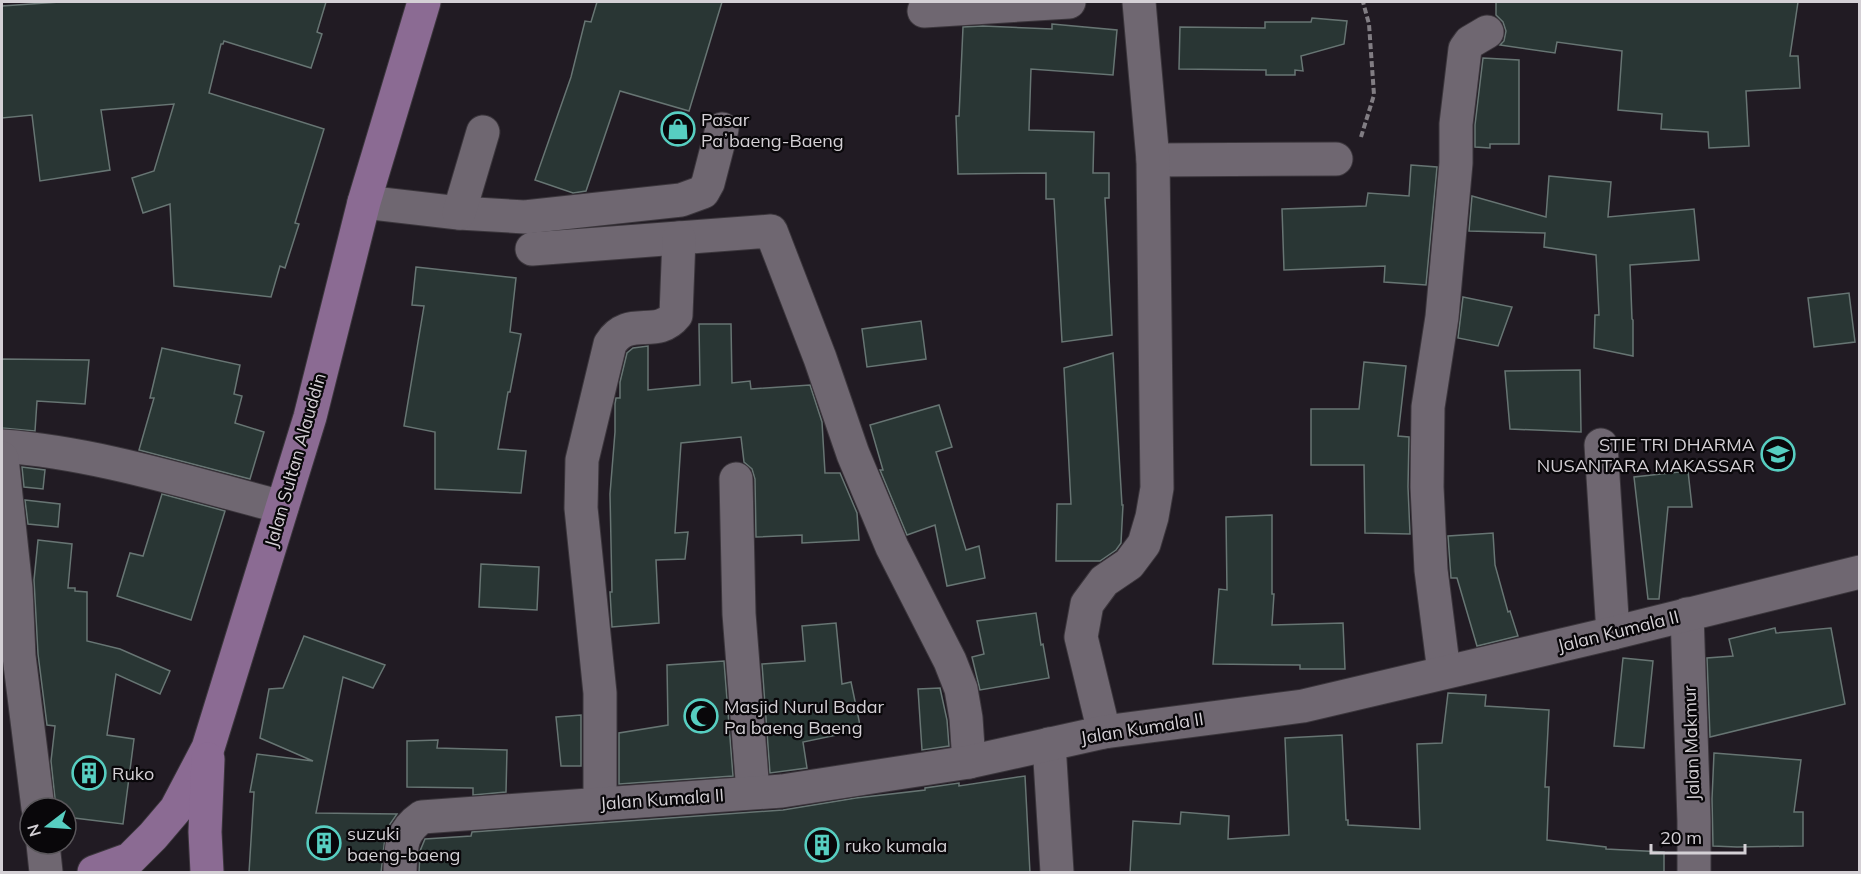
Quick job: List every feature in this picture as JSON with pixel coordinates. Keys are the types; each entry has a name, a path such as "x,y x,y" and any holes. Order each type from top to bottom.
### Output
{"main road":[{"name":"Jalan Sultan Alauddin","path":"94,873 130,858 153,836 176,809 208,748 310,417 364,202 424,2"},
{"path":"207,873 205,832 208,748"}],"street":[{"path":"924,11 1069,2"},
{"path":"1104,732 1082,637 1087,604 1104,581 1129,564 1144,544 1157,488 1153,160 1139,2"},
{"path":"1444,672 1431,570 1427,487 1428,407 1442,317 1456,163 1456,124 1465,50 1470,42 1487,32"},
{"path":"364,202 459,213 525,217 681,200 703,192 708,183 722,129"},
{"path":"459,213 483,132"},
{"path":"1153,160 1336,159"},
{"path":"532,249 771,231 820,358 853,454 892,547 950,660 961,688 969,762"},
{"path":"600,804 600,693 581,508 582,460 610,344 616,334 629,329 657,327 671,321 676,315 679,238"},
{"path":"2,446 43,449 121,465 282,507"},
{"path":"1601,446 1613,633"},
{"path":"2,458 9,589 36,796"},
{"path":"736,479 740,614 753,792"},
{"name":"Jalan Kumala II","path":"400,873 401,843 409,827 422,817 782,790 969,762 1104,732 1303,706 1860,572"},
{"name":"Jalan Makmur","path":"1687,614 1694,873"},
{"path":"1050,744 1057,873"},
{"path":"44,856 46,873"}],"path":[{"path":"1336,159 1349,152 1361,137 1374,95 1368,24 1363,2"}],"building":[{"path":"60,2 326,2 317,32 322,34 311,68 224,41 221,44 209,93 324,129 295,223 299,224 285,268 280,266 271,297 174,286 170,204 143,213 132,178 154,171 174,104 101,110 110,170 40,181 32,115 2,118 2,6"},
{"path":"597,2 722,2 689,111 620,91 586,191 573,193 535,180 571,77 585,21 591,22"},
{"path":"1496,2 1798,2 1790,56 1798,56 1800,88 1746,91 1749,146 1709,148 1708,132 1661,129 1662,114 1618,110 1622,51 1557,42 1555,53 1500,45 1504,41 1506,31 1503,22 1496,15"},
{"path":"1312,18 1347,21 1344,44 1301,56 1303,71 1295,70 1295,75 1266,75 1266,70 1179,69 1180,27 1265,28 1265,22 1311,22"},
{"path":"1052,24 1117,30 1113,75 1031,69 1029,130 1094,132 1093,173 1109,173 1109,198 1105,198 1112,335 1062,342 1054,199 1046,199 1046,173 958,174 956,116 959,116 963,27 1052,29"},
{"path":"1483,58 1519,60 1519,144 1490,144 1490,148 1475,147 1475,125"},
{"path":"1411,165 1437,167 1426,285 1384,282 1385,266 1284,270 1282,209 1366,206 1368,193 1409,196"},
{"path":"1549,176 1611,182 1608,217 1694,209 1699,260 1630,265 1633,356 1594,348 1595,315 1599,315 1596,255 1544,247 1545,233 1469,231 1472,196 1546,217"},
{"path":"416,267 516,278 510,332 521,334 498,449 526,451 521,493 435,489 435,432 404,426 424,306 412,305"},
{"path":"1849,293 1855,342 1814,347 1808,298"},
{"path":"1463,297 1512,307 1498,346 1458,338"},
{"path":"921,321 926,359 867,367 862,329"},
{"path":"699,324 731,324 732,383 750,381 751,389 810,385 822,422 825,473 840,473 857,513 859,540 802,543 802,535 756,537 755,479 752,469 744,462 741,437 681,443 675,533 688,532 685,559 656,560 659,623 612,627 610,494 615,404 616,398 620,398 620,382 627,353 633,348 648,346 648,390 700,385"},
{"path":"162,348 240,365 234,394 242,396 235,423 264,432 250,479 139,450 154,398 150,398"},
{"path":"1113,353 1123,505 1121,543 1116,550 1100,561 1056,561 1057,504 1071,504 1064,368"},
{"path":"2,359 89,360 85,404 37,401 35,431 2,428"},
{"path":"1364,362 1406,366 1398,436 1409,437 1410,534 1365,533 1364,465 1311,465 1311,409 1359,409"},
{"path":"1580,370 1581,432 1510,429 1505,371"},
{"path":"939,405 952,447 936,452 966,550 979,546 985,578 947,586 935,525 907,535 880,470 883,470 870,425"},
{"path":"22,467 45,470 43,489 24,487"},
{"path":"1688,471 1692,507 1668,507 1659,599 1648,599 1634,477"},
{"path":"162,494 225,511 191,620 117,596 130,553 143,556"},
{"path":"25,500 60,504 58,527 28,524"},
{"path":"1272,515 1272,594 1274,594 1272,625 1343,623 1345,669 1300,669 1300,665 1213,664 1219,589 1227,590 1226,517"},
{"path":"1493,533 1495,565 1508,612 1510,611 1518,636 1477,646 1457,578 1451,578 1448,536"},
{"path":"38,540 72,544 68,588 87,592 87,641 120,649 170,671 160,694 116,674 107,735 134,739 123,824 78,818 78,796 55,796 51,761 55,726 47,725 38,654 34,580"},
{"path":"481,564 539,567 537,610 479,607"},
{"path":"1036,613 1049,678 980,690 972,657 984,654 977,621"},
{"path":"836,623 842,684 851,682 861,730 803,742 807,768 770,773 762,664 805,661 802,626"},
{"path":"1775,628 1776,633 1831,628 1845,704 1710,737 1707,658 1733,656 1729,639"},
{"path":"304,636 385,665 373,688 343,677 316,813 397,814 385,837 381,873 249,873 254,792 250,792 257,754 313,761 260,738 269,689 283,688"},
{"path":"1623,658 1653,661 1644,748 1614,746"},
{"name":"Masjid Nurul Badar Pa baeng Baeng","path":"724,661 733,776 619,784 619,733 668,725 667,665"},
{"path":"940,688 947,720 949,746 922,750 918,689"},
{"path":"1448,693 1486,695 1485,706 1549,710 1545,787 1549,787 1547,840 1606,847 1606,849 1664,852 1664,873 1130,873 1133,821 1180,824 1181,812 1229,816 1228,839 1289,835 1285,738 1342,735 1348,825 1420,829 1417,744 1442,743"},
{"path":"581,715 581,766 561,766 556,717"},
{"path":"438,740 437,748 507,750 506,792 473,795 473,788 407,787 407,741"},
{"path":"1714,753 1801,760 1794,812 1803,812 1803,846 1713,846"},
{"name":"ruko kumala","path":"1025,776 1030,873 419,873 420,851 425,839 471,836 472,832 783,810 959,783 959,786"}],"place":[{"name":"Pasar Paʼbaeng-Baeng","path":"678,129"},
{"name":"STIE TRI DHARMA NUSANTARA MAKASSAR","path":"1778,454"},
{"name":"Masjid Nurul Badar Pa baeng Baeng","path":"701,716"},
{"name":"Ruko","path":"89,773"},
{"name":"suzuki baeng-baeng","path":"324,843"},
{"name":"ruko kumala","path":"822,845"}]}
